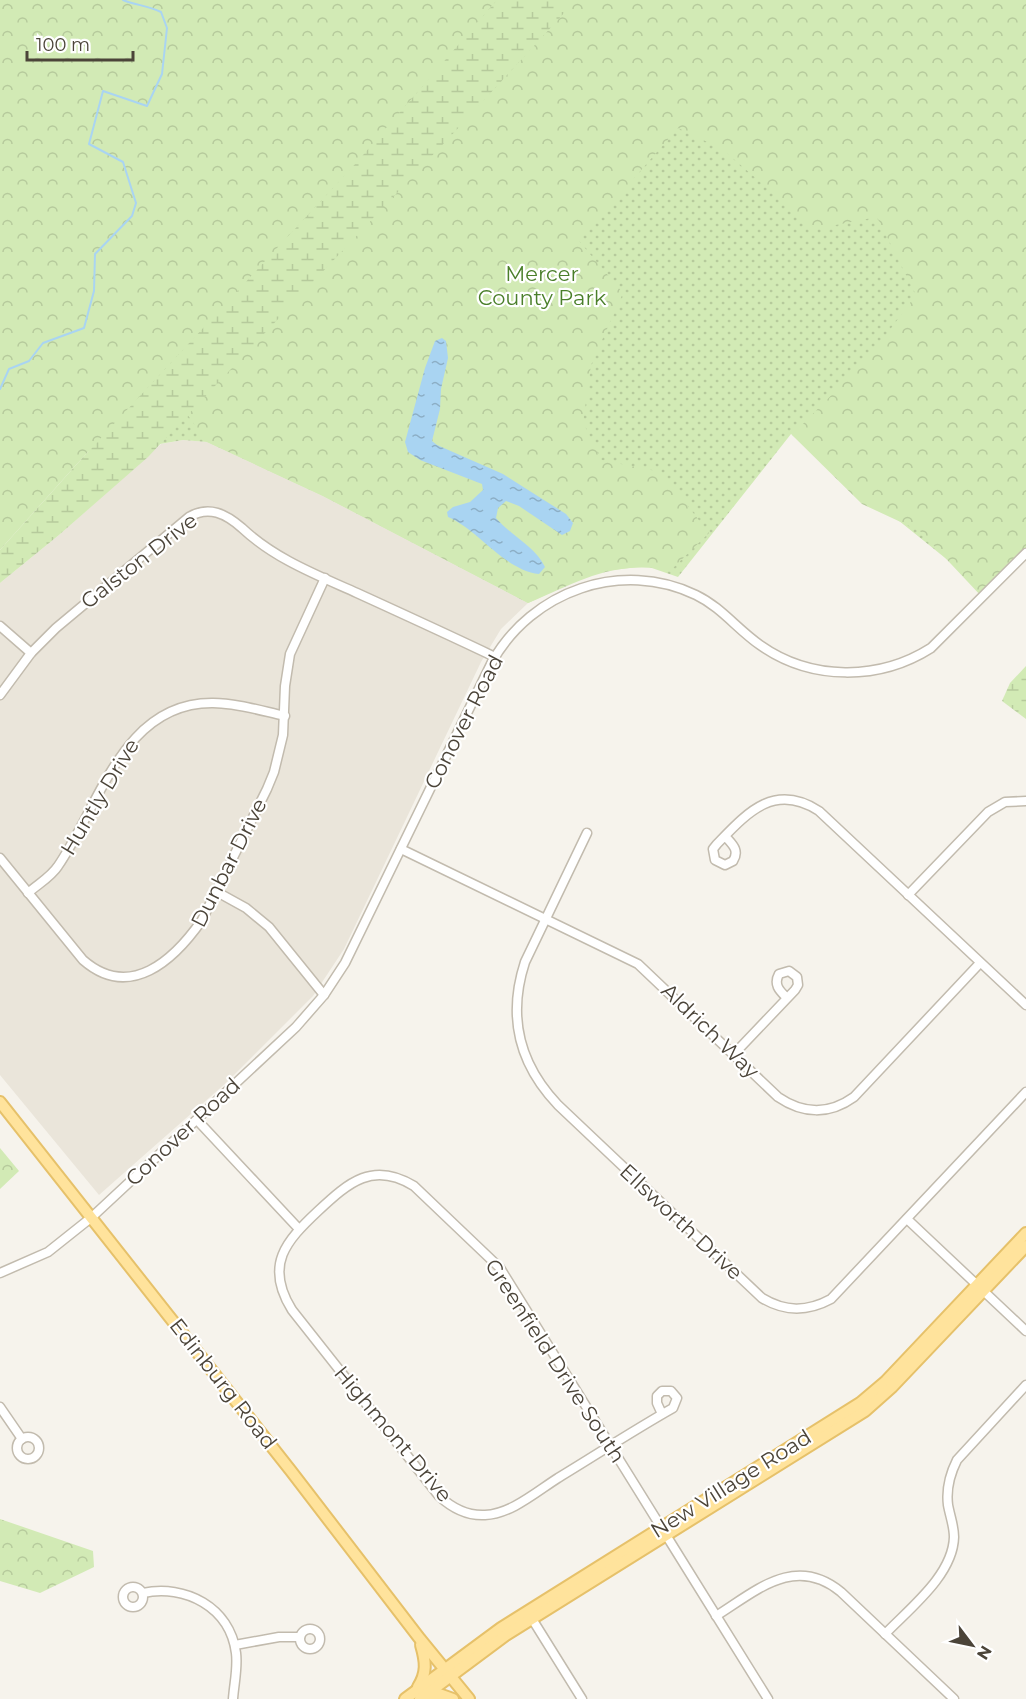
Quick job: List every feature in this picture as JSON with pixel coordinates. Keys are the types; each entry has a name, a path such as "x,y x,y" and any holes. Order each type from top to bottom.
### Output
{"main road":[{"name":"Edinburg Road","path":"0,1102 298,1480 446,1673 469,1699"},
{"name":"New Village Road","path":"415,1697 529,1615 663,1531 865,1411 892,1387 1026,1233"},
{"name":"New Village Road","path":"980,1288 1026,1246"},
{"path":"415,1697 426,1668 420,1639"},
{"name":"Edinburg Road","path":"446,1673 459,1699"},
{"path":"415,1697 439,1694 453,1699"}],"street":[{"name":"Galston Drive","path":"0,695 31,653 56,628 189,517 200,512 224,514 268,550 495,657"},
{"name":"Conover Road","path":"0,1273 48,1252 92,1217 296,1027 324,995 345,963 495,657 514,630 528,617 568,592 597,583 631,580 664,584 696,595 722,612 759,645 800,666 830,672 879,670 906,662 931,648 1026,553"},
{"name":"Dunbar Drive","path":"0,858 90,966 108,975 127,977 147,972 181,947 202,920 217,892 274,772 283,735 285,686 290,654 324,578"},
{"path":"0,626 31,653"},
{"name":"Huntly Drive","path":"28,893 59,865 124,750 152,722 181,708 212,703 285,716"},
{"path":"725,836 760,805 780,800 801,802 819,811 1026,1005"},
{"path":"908,895 988,812 1005,802 1026,801"},
{"name":"Ellsworth Drive","path":"587,833 525,962 517,991 519,1039 529,1066 542,1087 558,1105 771,1304 791,1310 802,1310 821,1304 838,1292 1026,1092"},
{"name":"Aldrich Way","path":"401,849 638,964 788,1103 807,1110 818,1111 837,1107 854,1097 980,963"},
{"path":"217,892 246,908 269,927 324,995"},
{"path":"734,1054 787,998"},
{"path":"197,1120 298,1229"},
{"name":"Greenfield Drive South","path":"279,1273 280,1262 287,1244 298,1229 340,1190 355,1180 365,1176 386,1175 405,1180 414,1186 500,1268 768,1699"},
{"path":"907,1219 1026,1331"},
{"name":"Highmont Drive","path":"279,1273 282,1292 292,1310 439,1496 456,1509 466,1513 486,1515 508,1509 662,1414"},
{"path":"885,1634 938,1579 950,1559 954,1536 947,1492 957,1460 1026,1385"},
{"path":"0,1407 22,1439"},
{"path":"716,1616 774,1581 794,1575 814,1577 833,1585 954,1699"},
{"path":"143,1593 159,1590 178,1591 201,1600 219,1615 226,1624 235,1645 237,1664 233,1699"},
{"path":"529,1615 582,1699"},
{"path":"235,1645 279,1637 300,1638"}],"shaded area":[{"path":"183,440 207,442 323,496 528,603 501,629 481,662 344,949 313,996 227,1082 99,1195 0,1075 0,583 59,535 161,444"}],"green space":[{"name":"Mercer County Park","path":"0,0 1026,0 985,590 791,434 678,577 646,566 605,571 577,580 528,603 323,496 207,442 183,440 114,452 54,451"},
{"path":"0,0 497,0 357,162 0,550"},
{"path":"497,0 576,0 148,457 0,583 0,550 357,162"},
{"path":"576,0 1026,0 1026,552 982,597 920,531 862,504 792,435 870,356 916,295 877,217 815,229 722,149 678,128 579,241 623,293 591,365 583,422 601,460 661,472 709,533 671,570 631,568 613,570 581,580 528,603 323,496 207,442 187,414 463,123"},
{"path":"1026,666 1026,719 1002,701 1010,683"},
{"path":"0,1148 19,1171 0,1189"},
{"path":"0,1519 93,1551 94,1567 40,1593 0,1581"}],"water":[{"path":"442,338 446,341 448,358 432,441 503,474 566,514 573,523 570,531 562,535 519,506 506,501 498,508 496,518 541,560 545,567 539,574 514,565 448,517 447,512 453,507 470,502 483,490 482,484 420,460 408,452 405,442 425,368 435,341"}],"waterway":[{"path":"0,389 9,369 29,361 43,343 84,328 94,291 95,254 132,216 136,203 123,162 89,144 103,91 147,106 162,74 167,28 161,12 123,0"}]}
